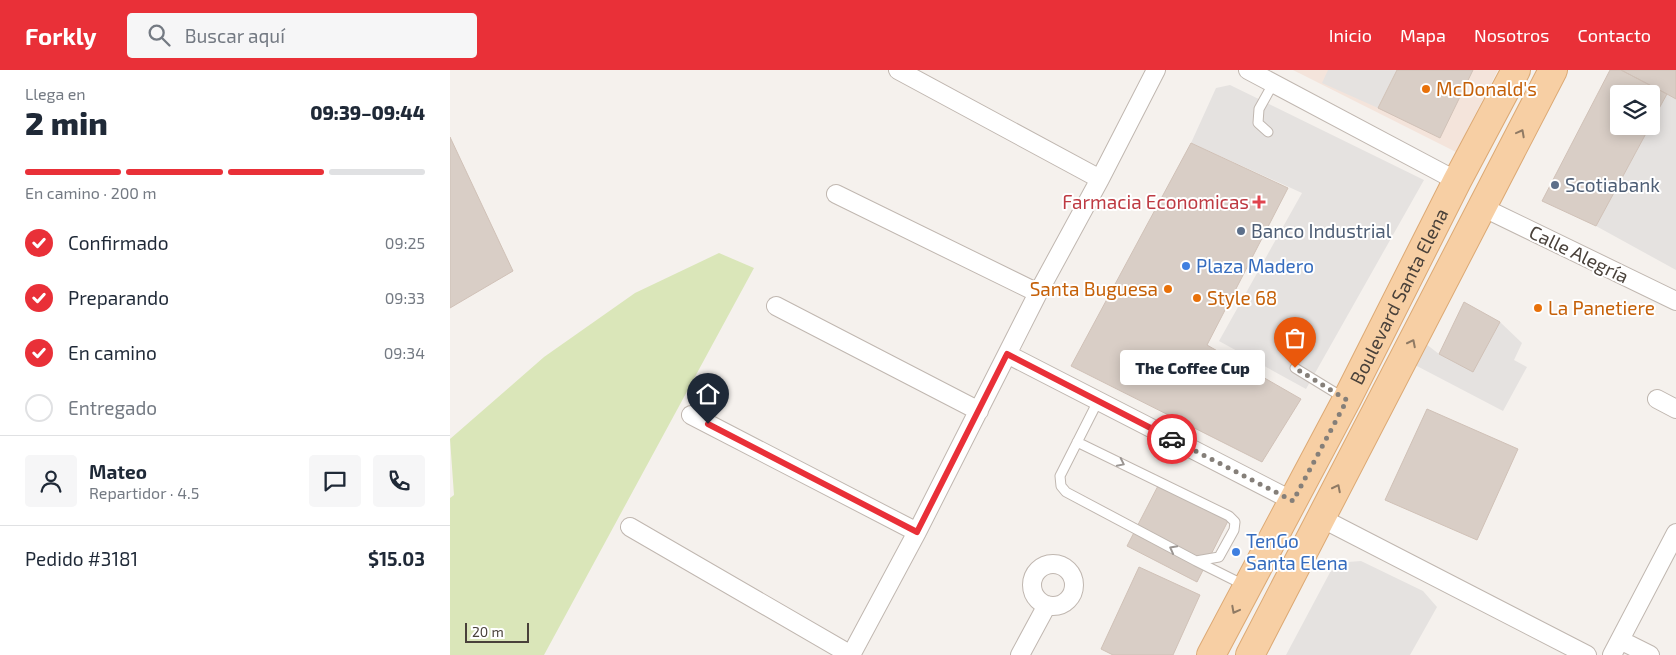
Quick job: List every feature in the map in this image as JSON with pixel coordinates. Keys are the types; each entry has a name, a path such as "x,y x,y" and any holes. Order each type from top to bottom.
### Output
{"main road":[{"name":"Boulevard Santa Elena","path":"1250,655 1553,70"},
{"name":"Boulevard Santa Elena","path":"1211,655 1347,400 1457,181 1511,80"},
{"path":"1482,207 1477,201 1476,188 1509,114 1511,80"},
{"path":"1435,298 1432,280 1468,207 1465,187 1457,181"}],"street":[{"path":"898,70 1100,179"},
{"path":"630,527 851,655 917,532 1038,292 1100,179 1156,70"},
{"path":"1255,71 1273,84 1457,181"},
{"path":"836,194 1038,292"},
{"name":"Calle Alegría","path":"1482,207 1676,302"},
{"path":"776,306 979,411"},
{"path":"1007,354 1293,501"},
{"path":"1657,400 1676,409"},
{"path":"691,414 917,532"},
{"path":"1321,518 1587,655"},
{"path":"1650,655 1616,648 1676,533"},
{"path":"1020,655 1047,605"}],"lane":[{"path":"1268,132 1258,123 1259,109 1273,84"},
{"path":"1295,368 1347,400"},
{"path":"1098,401 1060,476 1061,486 1066,492 1196,561 1248,586"},
{"path":"1077,442 1229,516 1235,522 1234,530 1219,557 1196,561"}],"shaded area":[{"path":"1293,70 1498,70 1456,152"},
{"path":"1328,70 1397,70 1378,108 1322,83"},
{"path":"1230,85 1424,180 1306,389 1219,341 1302,193 1191,143 1216,88"},
{"path":"1667,94 1676,99 1676,270 1596,226 1645,135 1660,135 1660,107"},
{"path":"1500,322 1522,343 1514,360 1527,367 1503,411 1415,365 1426,344 1439,354 1473,371"},
{"path":"1361,561 1423,591 1437,607 1410,655 1286,655 1335,563"}],"green space":[{"path":"719,253 754,268 544,655 450,655 450,498 454,495 450,439 544,357 635,293"}],"building":[{"name":"McDonald's","path":"1397,70 1473,70 1440,138 1378,108"},
{"path":"1610,70 1621,70 1650,85 1610,85 1610,135 1645,135 1596,226 1542,201"},
{"path":"1621,70 1676,70 1676,99 1660,90 1660,85 1650,85"},
{"path":"1660,90 1667,94 1660,107"},
{"path":"450,137 513,271 450,308"},
{"name":"Plaza Madero","path":"1191,143 1288,188 1207,345 1301,399 1262,462 1071,366"},
{"path":"1464,302 1500,322 1473,372 1439,354"},
{"path":"1427,409 1518,449 1477,540 1385,500"},
{"path":"1160,482 1230,517 1197,582 1127,546"},
{"path":"1139,567 1200,595 1173,655 1113,655 1101,649"}],"way so far":[{"path":"1172,439 1293,501 1347,400 1295,368"}],"place":[{"name":"McDonald's","path":"1426,89"},
{"name":"Scotiabank","path":"1555,185"},
{"name":"Farmacia Economicas","path":"1259,202"},
{"name":"Banco Industrial","path":"1241,231"},
{"name":"Plaza Madero","path":"1186,266"},
{"name":"Santa Buguesa","path":"1168,289"},
{"name":"Style 68","path":"1197,298"},
{"name":"La Panetiere","path":"1538,308"},
{"name":"The Coffee Cup","path":"1295,368"},
{"name":"TenGo Santa Elena","path":"1236,552"}],"route":[{"path":"708,424 917,532 1007,354 1172,439"}]}
